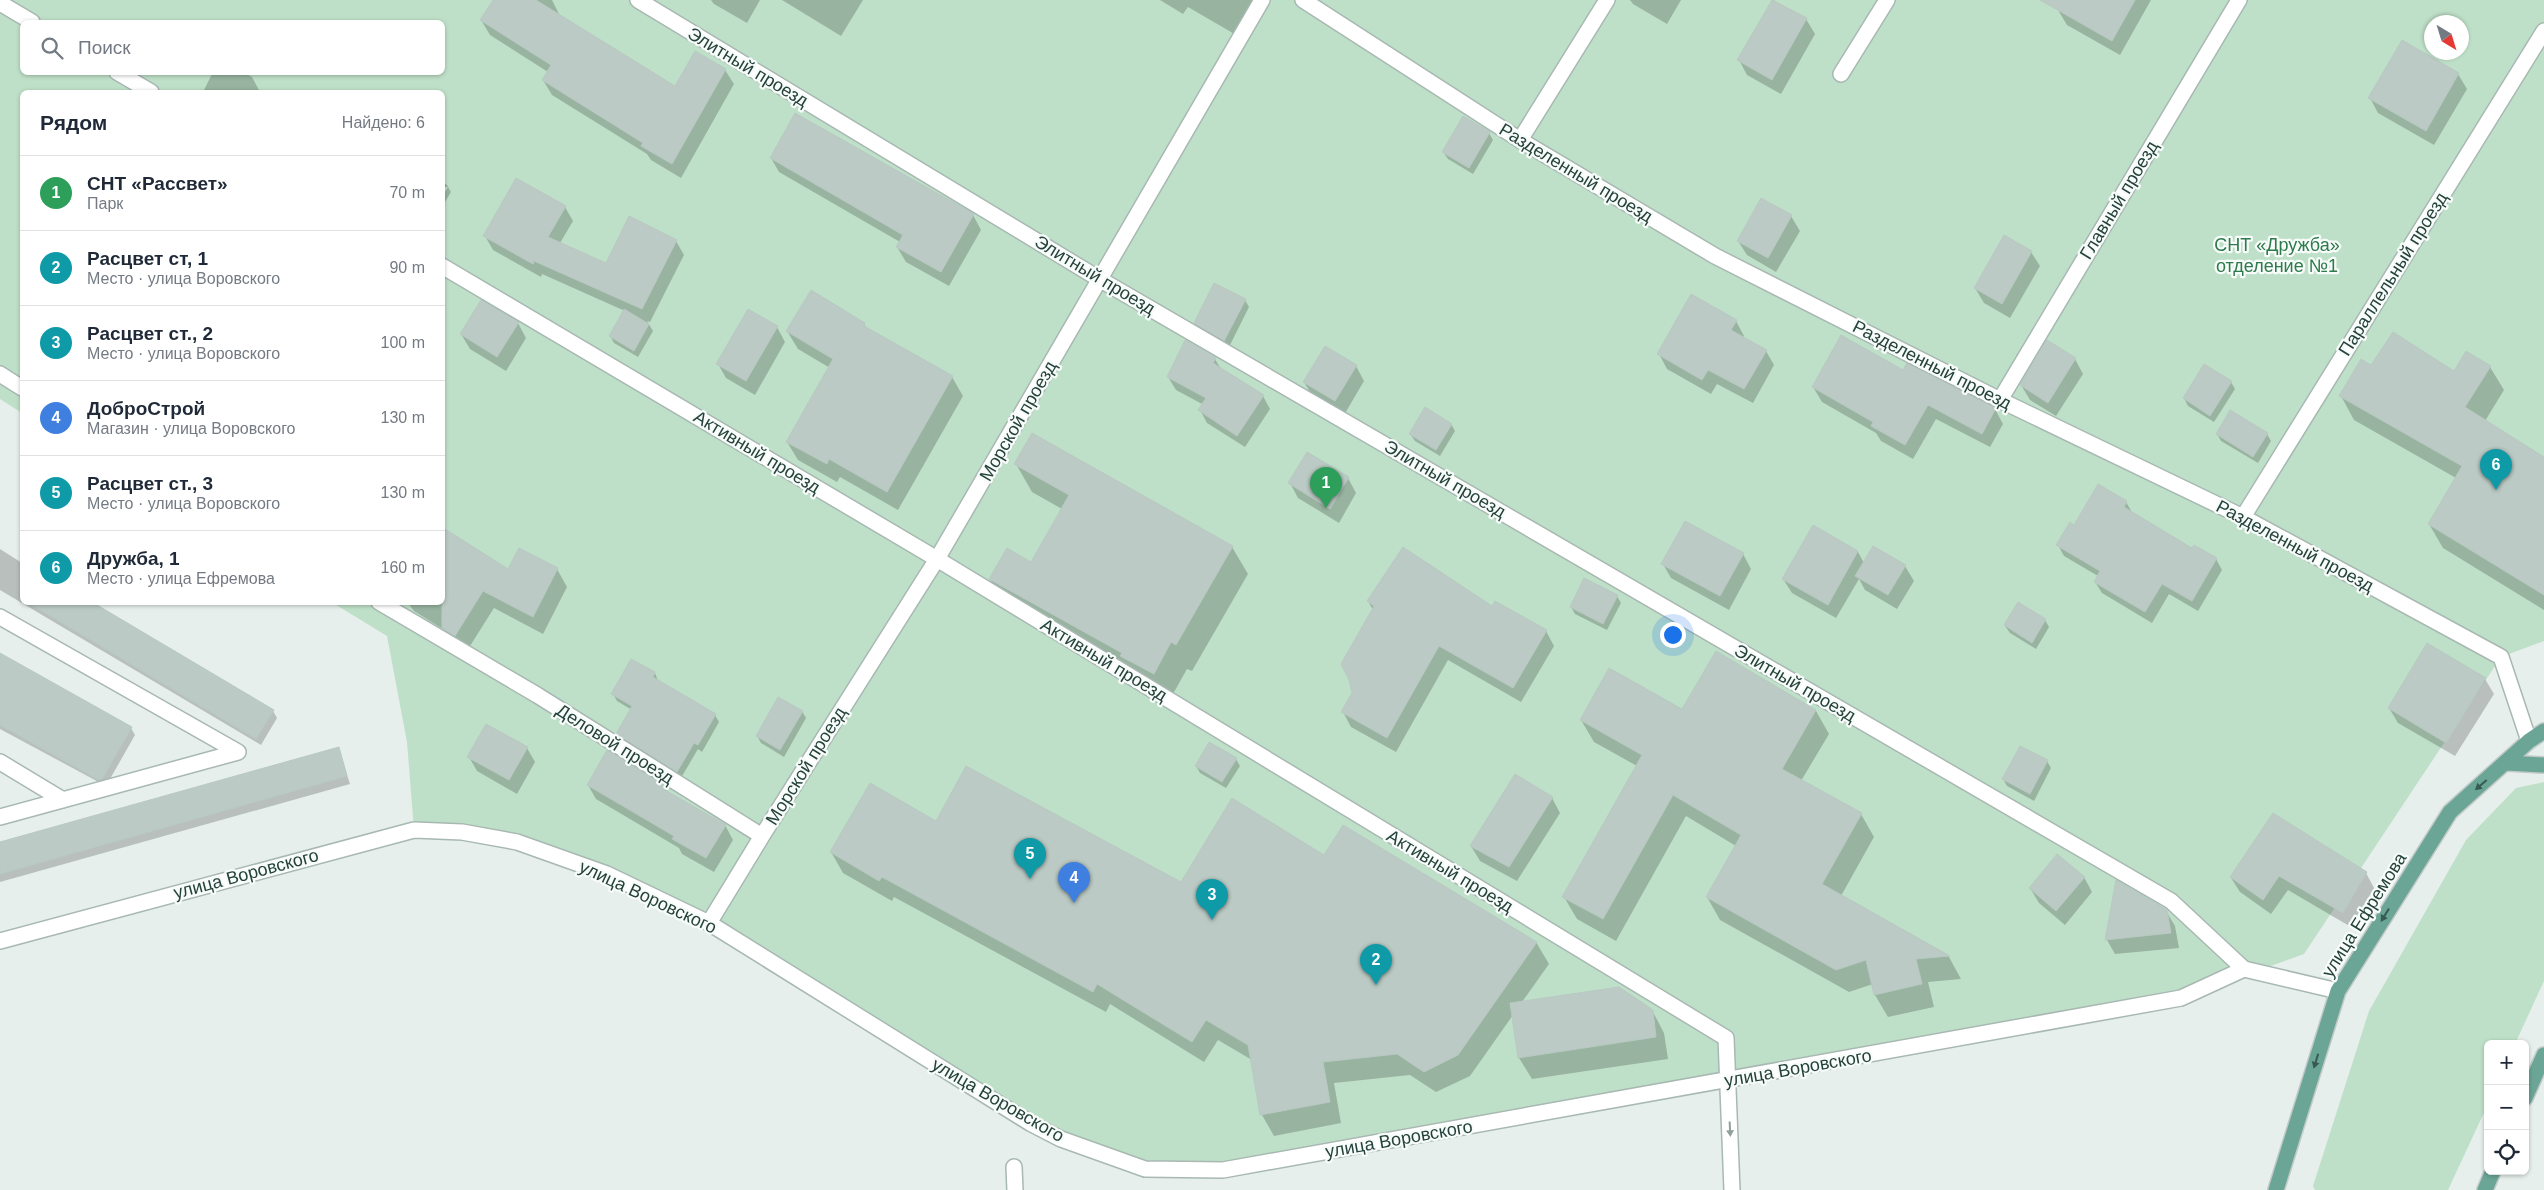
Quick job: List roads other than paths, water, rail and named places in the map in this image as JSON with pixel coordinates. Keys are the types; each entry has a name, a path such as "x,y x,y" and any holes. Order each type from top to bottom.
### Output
{"main road":[{"name":"улица Ефремова","path":"2276,1190 2338,990 2450,812 2507,763 2529,741 2544,730"},
{"path":"2507,763 2544,765"},
{"path":"2529,1089 2544,1055"},
{"path":"2484,1190 2491,1175"}],"street":[{"name":"Элитный проезд","path":"638,0 1101,280 2171,901 2244,969"},
{"name":"Морской проезд","path":"762,836 937,559 1101,280 1262,0"},
{"name":"Разделенный проезд","path":"1303,0 1520,140 1715,256 2000,400 2243,517 2501,657 2529,741"},
{"path":"1520,140 1607,0"},
{"path":"1841,74 1887,0"},
{"name":"Главный проезд","path":"2000,400 2238,0"},
{"path":"0,3 29,20"},
{"name":"Параллельный проезд","path":"2243,517 2544,31"},
{"path":"122,75 148,90"},
{"name":"Активный проезд","path":"445,268 937,559 1726,1038 1728,1081"},
{"path":"0,374 20,387"},
{"name":"Деловой проезд","path":"384,605 537,695 762,836"},
{"path":"0,617 238,752 0,817"},
{"path":"0,762 63,800"},
{"name":"улица Воровского","path":"0,941 414,830 462,832 517,842 607,874 709,923 1030,1123 1061,1139 1146,1169 1223,1170 1728,1081 2181,998 2244,969"},
{"path":"709,923 762,836"},
{"path":"2244,969 2338,990"},
{"path":"1728,1081 1732,1190"},
{"path":"1014,1167 1015,1190"}],"place":[{"name":"Дружба, 1","path":"2496,490"},
{"name":"СНТ «Рассвет»","path":"1326,508"},
{"name":"Расцвет ст., 3","path":"1030,879"},
{"name":"ДоброСтрой","path":"1074,903"},
{"name":"Расцвет ст., 2","path":"1212,920"},
{"name":"Расцвет ст, 1","path":"1376,985"}],"park label":[{"name":"СНТ «Дружба» отделение №1","path":"2277,255"}]}
